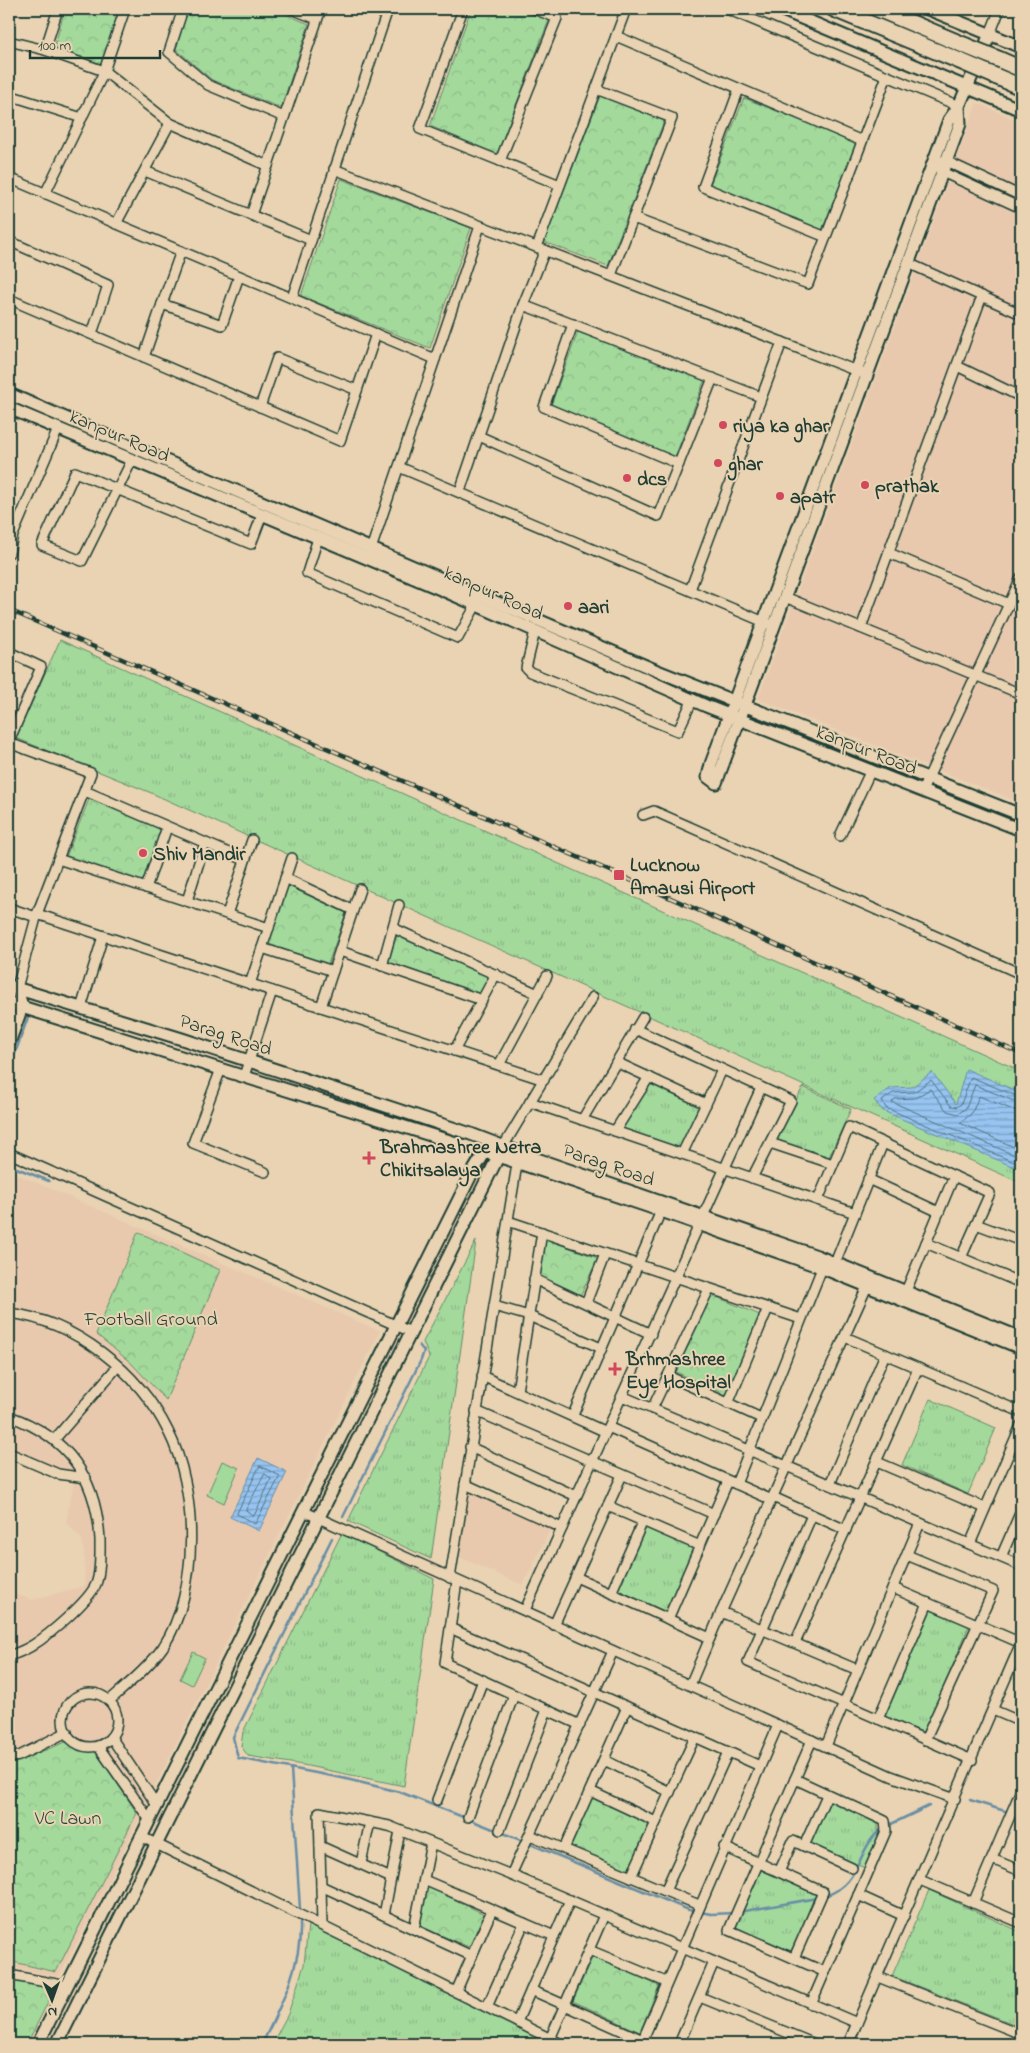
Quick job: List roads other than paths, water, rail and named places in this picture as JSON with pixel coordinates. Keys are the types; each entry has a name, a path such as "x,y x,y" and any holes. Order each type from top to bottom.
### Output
{"highway":[{"path":"834,9 1021,87"},
{"path":"878,9 1021,69"}],"street":[{"path":"46,50 58,9"},
{"path":"46,194 104,72 125,9"},
{"path":"183,9 169,52 208,85 284,117"},
{"path":"292,9 317,19"},
{"path":"251,215 320,9"},
{"path":"292,298 388,9"},
{"path":"463,9 420,129 560,185"},
{"path":"500,161 557,18 534,9"},
{"path":"460,491 523,305 560,185 626,9"},
{"path":"727,9 959,106"},
{"path":"780,9 1021,110"},
{"path":"928,9 1021,47"},
{"path":"769,624 785,597 949,120 959,106 1000,9"},
{"path":"616,36 862,141"},
{"path":"9,41 46,50 104,72 170,123 268,166"},
{"path":"633,218 808,284 888,76"},
{"path":"596,89 672,118 611,275"},
{"path":"739,89 703,187 826,237"},
{"path":"9,95 82,118"},
{"path":"734,717 716,783 709,779 708,774 734,717 740,704 862,373 908,264 960,124 959,106"},
{"path":"116,224 170,123"},
{"path":"934,161 1021,208"},
{"path":"944,167 1021,196"},
{"path":"334,169 862,373"},
{"path":"145,171 311,240"},
{"path":"9,189 10,179 435,360"},
{"path":"370,554 480,226"},
{"path":"9,241 108,285 92,334"},
{"path":"144,357 181,251"},
{"path":"908,264 1021,314"},
{"path":"162,304 222,325 239,276"},
{"path":"861,628 982,296"},
{"path":"9,299 340,440 376,334"},
{"path":"523,305 761,397"},
{"path":"572,324 544,407 679,464"},
{"path":"690,590 782,342"},
{"path":"260,406 277,358 357,390"},
{"path":"957,366 1021,397"},
{"path":"479,436 658,516 713,378"},
{"path":"9,394 156,457 370,554 1021,816"},
{"name":"kanpur Road","path":"9,408 318,538 370,554 476,605 692,700 1021,830"},
{"path":"9,553 13,536 58,429"},
{"path":"149,468 156,457"},
{"path":"132,460 116,491 82,561 42,545 76,472 116,491 251,544 262,515"},
{"path":"399,467 460,491 769,624"},
{"path":"318,538 307,573 458,638 476,605"},
{"path":"889,553 1009,604"},
{"path":"922,791 1021,578"},
{"path":"785,597 1021,694"},
{"path":"535,631 526,668 530,672 678,731 692,700"},
{"path":"9,652 41,667 9,742 91,773 37,916 9,1003"},
{"path":"840,836 871,770"},
{"path":"84,790 245,860"},
{"path":"643,815 654,811 1021,974"},
{"path":"146,888 167,826"},
{"path":"226,914 252,840"},
{"path":"187,901 205,843"},
{"path":"250,984 292,858"},
{"path":"58,859 269,928"},
{"path":"285,878 353,910"},
{"path":"322,1007 360,889"},
{"path":"382,966 399,905"},
{"path":"9,908 103,936 544,1080"},
{"path":"393,928 538,994"},
{"path":"81,1008 103,936"},
{"path":"262,948 333,971"},
{"path":"340,951 482,1000"},
{"path":"454,1051 496,974"},
{"path":"499,1065 547,976"},
{"path":"9,1043 22,1007 13,987"},
{"name":"Parag Road","path":"13,987 249,1061 501,1152 835,1263 869,1282 1021,1348"},
{"path":"244,1076 272,991"},
{"path":"57,2044 501,1152 594,997"},
{"name":"Parag Road","path":"9,1003 485,1152"},
{"path":"582,1120 643,1017"},
{"path":"636,1029 791,1101 752,1178"},
{"path":"616,1062 706,1104"},
{"path":"221,1069 193,1143 265,1172"},
{"path":"682,1154 722,1070"},
{"path":"615,1131 649,1077"},
{"path":"525,1610 676,1278 723,1167 761,1088"},
{"path":"530,1102 855,1212"},
{"path":"818,1200 849,1127 990,1193 961,1258"},
{"path":"770,1143 833,1164"},
{"path":"835,1263 883,1143"},
{"path":"38,2044 148,1819 485,1152 501,1152"},
{"path":"9,1153 411,1332"},
{"path":"518,1157 470,1447 453,1580 450,1628 445,1663 580,1725"},
{"name":"Parag Road","path":"518,1157 661,1211 701,1220 822,1268 906,1291 1021,1338"},
{"path":"906,1291 954,1176"},
{"path":"868,1179 939,1212"},
{"path":"573,1415 636,1265 661,1211"},
{"path":"508,1221 801,1319"},
{"path":"976,1224 1021,1241"},
{"path":"517,1391 542,1232"},
{"path":"926,1243 1021,1283"},
{"path":"586,1303 605,1254"},
{"path":"668,1619 714,1514 748,1449 822,1268"},
{"path":"534,1279 650,1334"},
{"path":"690,1685 869,1282"},
{"path":"652,1408 709,1289"},
{"path":"494,1306 529,1316 601,1348"},
{"path":"728,1404 768,1308"},
{"path":"9,1313 21,1315 62,1329 110,1358 144,1393 168,1431 184,1474 191,1537 189,1578 177,1619 163,1648 109,1701"},
{"path":"845,1337 1021,1412"},
{"path":"830,1484 885,1354"},
{"path":"54,1440 118,1366"},
{"path":"795,1643 918,1368"},
{"path":"482,1376 846,1530"},
{"path":"668,1376 761,1418"},
{"path":"622,1396 1021,1566"},
{"path":"476,1411 714,1514"},
{"path":"9,1416 29,1423 61,1444 86,1478 98,1513 100,1553 96,1584 81,1605 33,1646 9,1656"},
{"path":"970,1544 1021,1425"},
{"path":"470,1447 576,1496"},
{"path":"9,1453 58,1474 86,1478"},
{"path":"877,1462 985,1508"},
{"path":"554,1624 622,1475"},
{"path":"465,1484 562,1528"},
{"path":"608,1506 700,1546"},
{"path":"303,1511 891,1776 955,1800"},
{"path":"1001,1558 1021,1511"},
{"path":"812,1515 764,1630 748,1662 972,1760"},
{"path":"611,1593 643,1521"},
{"path":"826,1746 920,1523"},
{"path":"907,1555 993,1591 925,1740"},
{"path":"576,1577 710,1638"},
{"path":"848,2044 955,1800 1021,1643 892,1588"},
{"path":"878,1719 928,1603"},
{"path":"721,1612 858,1670"},
{"path":"450,1628 760,1766"},
{"path":"512,1875 613,1651"},
{"path":"437,1800 482,1680"},
{"path":"93,1693 109,1701 116,1712 118,1722 111,1737 98,1746 77,1744 66,1732 63,1718 66,1707 74,1698 82,1694 93,1693"},
{"path":"468,1817 514,1695"},
{"path":"564,1850 627,1707"},
{"path":"500,1830 547,1710"},
{"path":"993,1710 1021,1722"},
{"path":"531,1990 642,2042 680,1948 778,1725"},
{"path":"9,1758 19,1756 66,1732"},
{"path":"111,1737 156,1804"},
{"path":"631,1877 695,1737"},
{"path":"812,1740 728,1930 825,1972"},
{"path":"98,1746 148,1819"},
{"path":"664,1891 728,1752"},
{"path":"604,1760 670,1792"},
{"path":"795,1779 886,1821 886,1831 811,2004"},
{"path":"973,1902 1021,1790"},
{"path":"590,1791 656,1822"},
{"path":"804,1846 827,1794"},
{"path":"322,1925 319,1812 400,1830 512,1875 857,2023"},
{"path":"360,1863 370,1822"},
{"path":"384,1915 400,1830"},
{"path":"140,1836 561,2044"},
{"path":"527,1840 564,1850 631,1877 664,1891 697,1910"},
{"path":"779,1872 793,1841 852,1868"},
{"path":"414,1929 431,1843"},
{"path":"320,1846 391,1878"},
{"path":"724,1848 823,1892 794,1958"},
{"path":"992,1859 1021,1872"},
{"path":"424,1880 554,1936"},
{"path":"920,1880 1021,1923"},
{"path":"321,1886 472,1956"},
{"path":"858,1896 904,1916"},
{"path":"517,2022 570,1900"},
{"path":"456,1992 492,1910"},
{"path":"550,2039 604,1915"},
{"path":"487,2007 524,1923"},
{"path":"589,1950 666,1982"},
{"path":"679,2044 714,1962"},
{"path":"9,1974 67,1986"},
{"path":"878,1977 1021,2034"},
{"path":"61,1997 76,2007"},
{"path":"700,1997 797,2041 814,2044"}],"water":[{"path":"966,1069 1021,1093 1021,1170 883,1111 874,1100 891,1088 912,1087 932,1072 956,1104"},
{"path":"258,1458 287,1472 259,1531 230,1517"}],"waterway":[{"path":"9,1070 28,1017"},
{"path":"9,1165 49,1181"},
{"path":"343,1517 421,1360 424,1351 419,1345"},
{"path":"332,1538 233,1737 238,1758 342,1778 400,1792 523,1841"},
{"path":"291,1769 300,1909"},
{"path":"970,1800 1008,1812"},
{"path":"887,1826 929,1806"},
{"path":"1013,1814 1021,1817"},
{"path":"825,1896 846,1883 874,1836 883,1828"},
{"path":"528,1843 689,1910 711,1914 734,1913"},
{"path":"739,1912 817,1898"},
{"path":"262,2044 294,1970 300,1939 300,1923"}],"railway":[{"path":"9,610 619,875 1021,1054"}],"place":[{"name":"riya ka ghar","path":"723,425"},
{"name":"ghar","path":"718,463"},
{"name":"dcs","path":"627,478"},
{"name":"prathak","path":"865,485"},
{"name":"apatr","path":"780,496"},
{"name":"aari","path":"568,606"},
{"name":"Shiv Mandir","path":"143,853"},
{"name":"Lucknow Amausi Airport","path":"619,875"},
{"name":"Brahmashree Netra Chikitsalaya","path":"369,1158"},
{"name":"Brhmashree Eye Hospital","path":"615,1369"}],"park label":[{"name":"Football Ground","path":"151,1318"},
{"name":"VC Lawn","path":"68,1817"}]}
